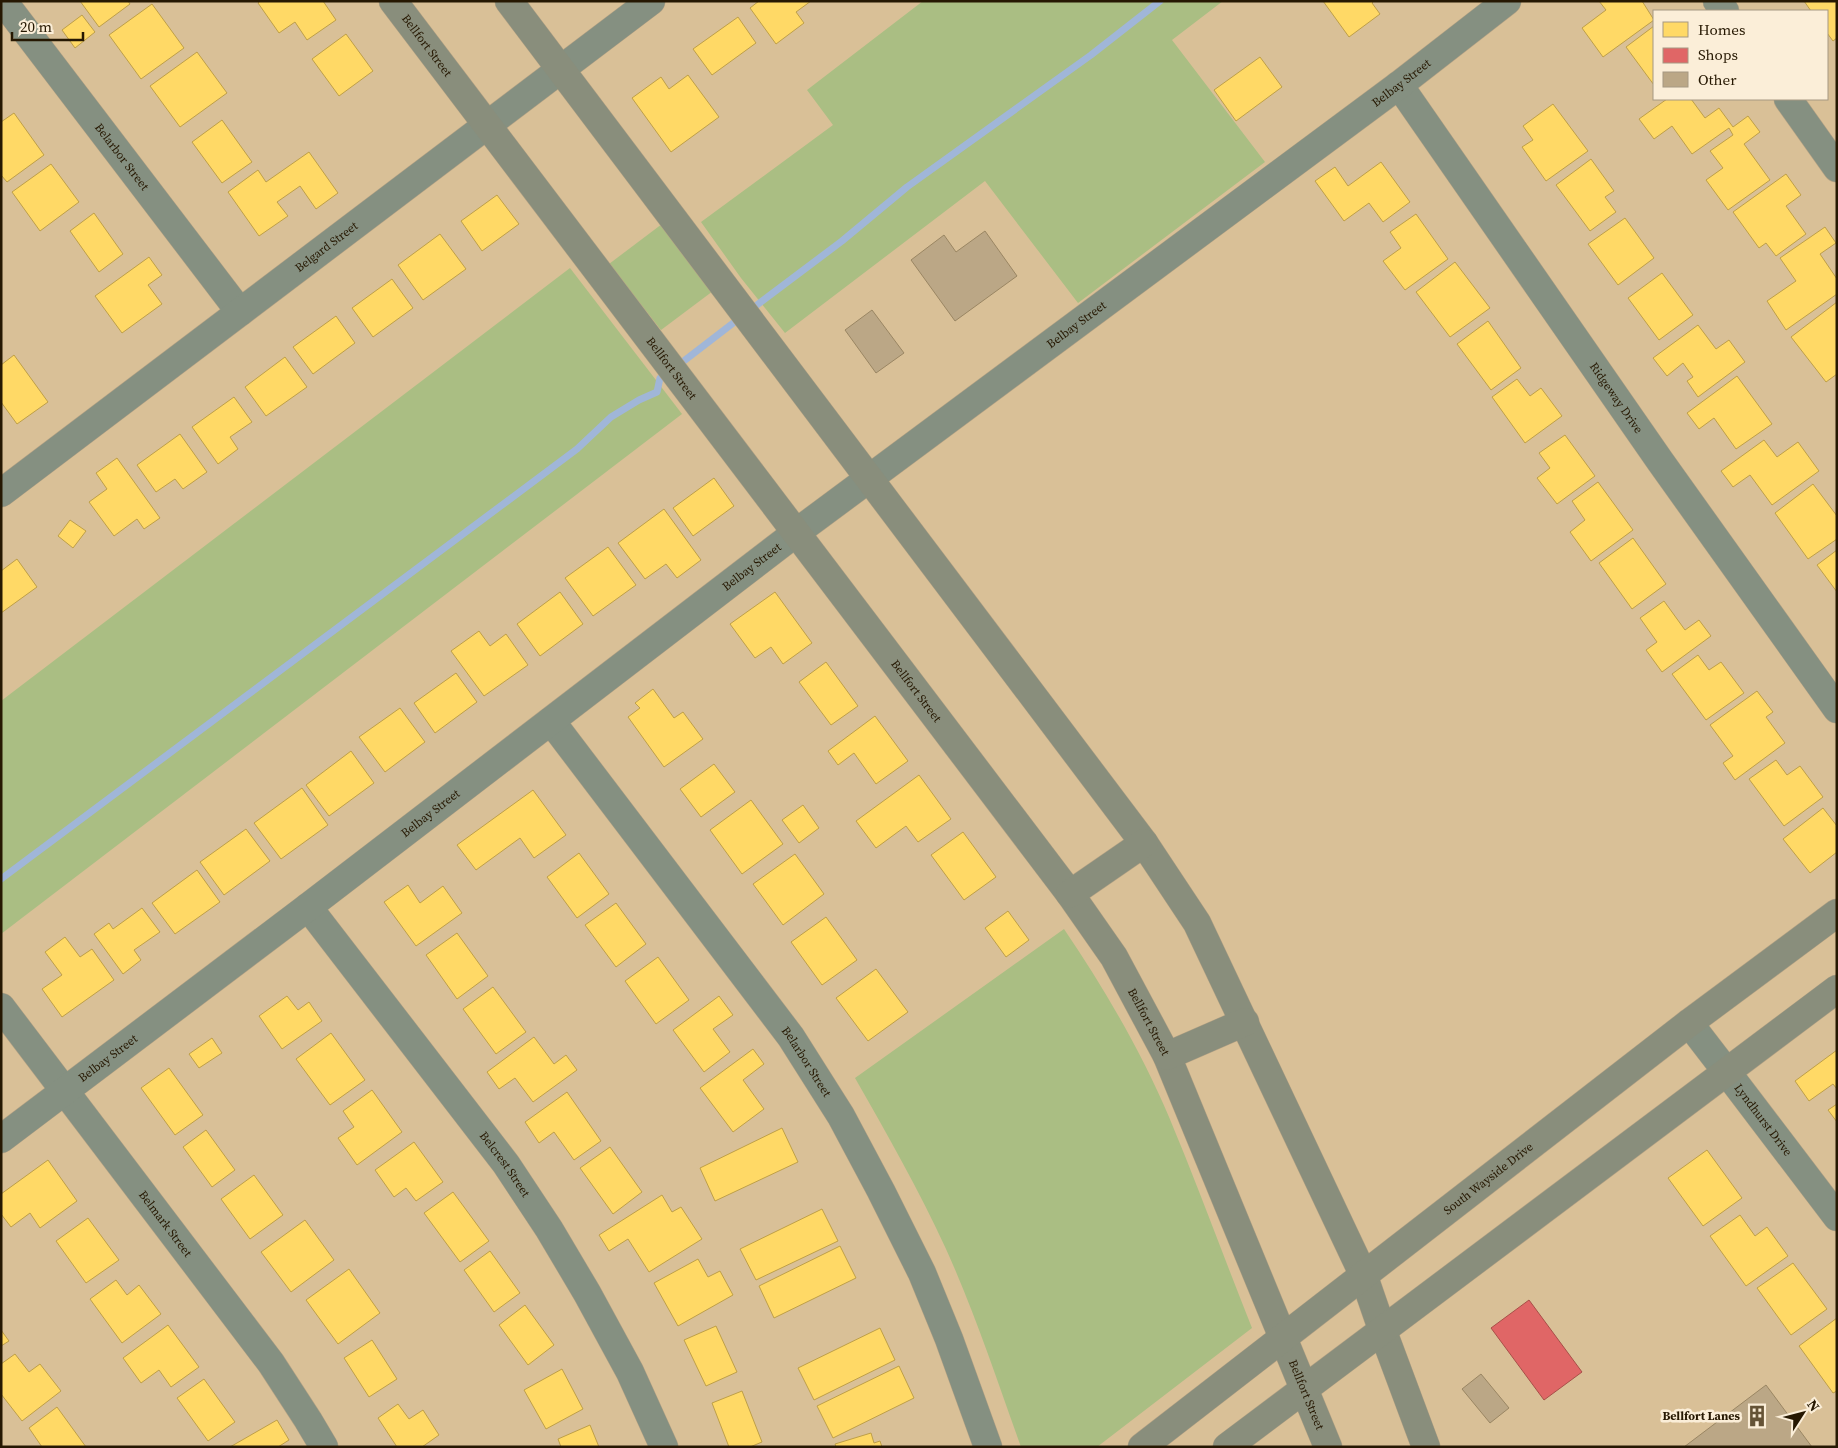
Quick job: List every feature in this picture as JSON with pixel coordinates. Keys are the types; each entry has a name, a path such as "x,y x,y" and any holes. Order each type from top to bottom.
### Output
{"main road":[{"name":"Bellfort Street","path":"393,1 693,394 1070,894 1114,957 1167,1056 1328,1447"},
{"path":"509,1 1144,842 1197,923 1363,1274 1426,1447"},
{"path":"1070,894 1144,842"},
{"name":"South Wayside Drive","path":"1142,1447 1688,1023 1837,913"},
{"path":"1227,1447 1837,989"},
{"path":"1167,1056 1245,1022"}],"street":[{"name":"Belarbor Street","path":"4,1 240,312"},
{"name":"Belgard Street","path":"1,493 651,1"},
{"name":"Belbay Street","path":"1,1139 308,907 797,532 1399,85 1506,1"},
{"name":"Ridgeway Drive","path":"1399,85 1655,453 1837,709"},
{"path":"1789,100 1837,168"},
{"name":"Belarbor Street","path":"551,721 791,1037 841,1116 882,1191 922,1273 950,1339 988,1447"},
{"name":"Belcrest Street","path":"308,907 506,1164 549,1229 587,1293 630,1372 664,1447"},
{"name":"Belmark Street","path":"1,1007 270,1363 324,1447"},
{"name":"Lyndhurst Drive","path":"1688,1023 1837,1217"}],"green space":[{"path":"923,1 1223,1 1172,40 1265,162 1078,303 985,181 785,333 741,278 701,222 833,125 807,90"},
{"path":"662,224 713,291 661,330 609,264"},
{"path":"570,268 682,414 1,934 1,701"},
{"path":"1064,929 1121,1020 1158,1092 1252,1328 1097,1447 1021,1447 957,1273 914,1184 855,1078"}],"building: Homes":[{"path":"80,1 128,1 130,4 99,27"},
{"path":"260,1 323,1 336,20 307,40 295,22 279,33 258,3"},
{"path":"759,1 811,1 796,12 804,23 776,44 750,8"},
{"path":"1323,1 1374,1 1372,3 1380,14 1349,37"},
{"path":"1599,1 1642,1 1653,21 1603,57 1582,28 1606,10"},
{"path":"1804,1 1837,1 1837,38 1833,41 1828,34 1828,10 1810,10"},
{"path":"152,4 184,48 141,79 109,35"},
{"path":"82,15 95,32 75,48 62,30"},
{"path":"738,17 756,43 712,75 693,49"},
{"path":"1653,27 1653,84 1626,47"},
{"path":"346,34 373,71 339,96 312,59"},
{"path":"197,52 227,93 180,127 150,86"},
{"path":"1260,57 1282,87 1236,121 1214,90"},
{"path":"688,75 719,117 671,152 632,98 661,77 669,89"},
{"path":"1666,100 1692,100 1705,118 1719,108 1733,127 1748,116 1760,132 1744,144 1770,180 1728,210 1706,180 1723,168 1710,151 1733,135 1729,128 1692,154 1672,126 1654,139 1639,119"},
{"path":"1553,104 1588,151 1546,181 1522,147 1533,140 1523,126"},
{"path":"14,113 44,155 7,182 1,175 1,122"},
{"path":"222,120 252,162 222,183 192,142"},
{"path":"309,152 338,193 316,209 300,186 277,202 288,216 259,236 228,192 258,170 266,182"},
{"path":"1591,159 1614,191 1605,197 1616,212 1590,231 1556,185"},
{"path":"1381,162 1410,202 1383,222 1369,203 1344,221 1315,181 1335,167 1348,186"},
{"path":"51,164 79,202 40,231 12,192"},
{"path":"1786,174 1801,195 1786,206 1806,234 1776,256 1766,243 1759,248 1733,212"},
{"path":"497,195 519,224 482,251 461,221"},
{"path":"94,213 123,254 99,272 70,231"},
{"path":"1416,214 1448,259 1405,290 1383,261 1401,248 1390,232"},
{"path":"1625,218 1654,258 1618,285 1588,244"},
{"path":"1825,227 1836,243 1820,254 1837,279 1837,294 1786,330 1767,301 1796,281 1780,258"},
{"path":"440,234 466,269 423,300 398,265"},
{"path":"149,257 162,275 148,285 162,304 122,333 95,296"},
{"path":"1455,262 1490,308 1450,337 1416,292"},
{"path":"1662,273 1693,315 1659,340 1628,298"},
{"path":"392,279 413,308 373,337 352,308"},
{"path":"1837,302 1837,374 1826,382 1791,337"},
{"path":"336,316 355,343 313,374 293,347"},
{"path":"1488,321 1521,368 1491,390 1457,344"},
{"path":"1698,325 1716,349 1729,340 1745,362 1698,397 1687,381 1693,377 1683,363 1667,376 1653,358"},
{"path":"14,355 48,402 17,424 1,402 1,365"},
{"path":"285,357 307,387 266,416 245,387"},
{"path":"1737,376 1772,424 1736,449 1714,418 1699,429 1687,413"},
{"path":"1517,379 1530,396 1541,388 1562,416 1525,443 1492,397"},
{"path":"234,397 252,422 230,437 238,449 218,464 192,427"},
{"path":"180,434 207,472 183,489 175,479 156,492 137,465"},
{"path":"1565,435 1595,476 1557,504 1537,478 1550,468 1539,453"},
{"path":"1764,440 1777,457 1798,442 1819,471 1772,505 1750,475 1733,487 1721,471"},
{"path":"117,458 160,518 144,529 137,519 114,536 89,502 107,489 96,473"},
{"path":"714,478 734,506 693,536 673,508"},
{"path":"1598,482 1633,530 1591,561 1570,532 1585,520 1572,501"},
{"path":"1813,484 1837,516 1837,539 1808,559 1775,513"},
{"path":"664,509 701,560 677,578 666,564 645,579 618,543"},
{"path":"70,520 86,531 73,548 58,536"},
{"path":"1633,538 1666,584 1632,609 1599,563"},
{"path":"608,547 636,585 593,616 565,578"},
{"path":"1837,550 1837,592 1817,565"},
{"path":"17,559 37,587 1,613 1,571"},
{"path":"560,592 583,624 540,656 517,624"},
{"path":"775,592 812,643 783,664 771,647 755,658 730,624"},
{"path":"1664,601 1685,630 1699,620 1711,636 1662,672 1646,650 1657,642 1640,618"},
{"path":"479,631 490,646 506,634 528,665 484,696 451,651"},
{"path":"1698,655 1709,670 1721,662 1744,693 1706,720 1672,674"},
{"path":"826,662 858,706 831,725 799,682"},
{"path":"456,673 477,702 435,733 414,703"},
{"path":"653,689 674,718 683,712 703,739 664,767 628,717 640,708 635,703"},
{"path":"1757,691 1773,712 1766,717 1785,743 1735,780 1723,763 1733,756 1710,725"},
{"path":"400,708 425,742 385,772 359,737"},
{"path":"875,716 908,761 876,784 854,753 838,765 828,751"},
{"path":"351,751 374,783 329,816 306,785"},
{"path":"1776,760 1787,775 1800,766 1823,797 1784,826 1749,779"},
{"path":"714,764 735,792 701,817 680,789"},
{"path":"919,775 951,819 918,842 906,826 876,848 856,821"},
{"path":"302,788 328,825 281,859 254,823"},
{"path":"533,790 566,835 534,858 520,838 476,870 457,845"},
{"path":"751,800 783,844 742,874 710,830"},
{"path":"803,805 819,828 799,843 782,820"},
{"path":"1823,808 1837,826 1837,852 1810,873 1783,839"},
{"path":"246,829 270,861 224,895 200,862"},
{"path":"963,832 996,877 964,900 931,855"},
{"path":"579,853 609,894 577,918 547,877"},
{"path":"795,854 824,894 783,925 753,884"},
{"path":"197,870 220,902 175,934 152,903"},
{"path":"408,885 420,903 443,886 462,913 416,946 384,902"},
{"path":"616,903 646,944 616,967 585,925"},
{"path":"142,908 160,932 134,950 141,960 123,974 94,934 109,923 113,929"},
{"path":"1008,911 1029,940 1006,957 985,928"},
{"path":"826,917 857,960 822,985 791,942"},
{"path":"457,933 488,976 457,999 426,955"},
{"path":"65,937 80,957 92,949 114,980 62,1017 42,989 62,975 45,952"},
{"path":"658,957 689,1000 656,1024 625,981"},
{"path":"876,969 908,1012 868,1041 836,998"},
{"path":"493,987 526,1032 496,1054 463,1009"},
{"path":"287,996 298,1010 309,1002 322,1021 282,1049 259,1016"},
{"path":"719,996 733,1015 713,1029 730,1052 704,1072 673,1030"},
{"path":"331,1033 365,1080 330,1105 296,1059"},
{"path":"534,1037 554,1064 566,1055 577,1070 533,1102 515,1078 499,1089 487,1072"},
{"path":"212,1038 222,1053 199,1068 189,1054"},
{"path":"753,1049 764,1064 743,1080 764,1109 733,1132 700,1088"},
{"path":"1837,1050 1837,1089 1833,1084 1809,1101 1795,1081"},
{"path":"169,1068 203,1115 175,1135 141,1088"},
{"path":"372,1090 402,1132 357,1165 338,1138 354,1127 343,1111"},
{"path":"567,1092 601,1141 574,1160 554,1132 539,1143 525,1122"},
{"path":"1837,1104 1837,1122 1828,1110"},
{"path":"782,1128 798,1162 715,1201 700,1168"},
{"path":"206,1130 235,1170 212,1187 183,1147"},
{"path":"414,1142 443,1182 416,1201 406,1188 394,1197 375,1170"},
{"path":"610,1147 642,1192 613,1214 580,1168"},
{"path":"1707,1150 1742,1198 1703,1226 1668,1178"},
{"path":"48,1160 77,1201 40,1228 30,1213 11,1227 1,1214 1,1194"},
{"path":"254,1175 283,1215 250,1239 221,1199"},
{"path":"453,1192 489,1241 460,1262 424,1213"},
{"path":"662,1195 672,1212 681,1207 702,1239 649,1272 628,1239 609,1251 599,1235"},
{"path":"822,1209 838,1241 756,1280 740,1249"},
{"path":"1740,1215 1755,1236 1767,1227 1788,1256 1746,1286 1710,1236"},
{"path":"88,1218 119,1260 86,1283 56,1241"},
{"path":"305,1220 334,1260 291,1292 261,1252"},
{"path":"840,1246 856,1278 774,1318 759,1286"},
{"path":"490,1251 520,1293 494,1312 464,1270"},
{"path":"698,1259 708,1277 720,1271 733,1295 678,1326 654,1283"},
{"path":"1793,1263 1827,1309 1791,1335 1757,1288"},
{"path":"349,1269 380,1313 338,1344 306,1300"},
{"path":"116,1280 127,1295 139,1285 161,1314 122,1343 90,1299"},
{"path":"525,1305 554,1345 528,1365 499,1325"},
{"path":"1837,1318 1837,1391 1833,1393 1799,1346"},
{"path":"168,1325 199,1367 171,1387 159,1370 141,1383 123,1358"},
{"path":"716,1326 737,1372 706,1386 684,1340"},
{"path":"880,1328 895,1360 814,1400 798,1368"},
{"path":"1,1330 9,1341 1,1346"},
{"path":"372,1340 397,1379 369,1397 344,1358"},
{"path":"15,1354 29,1372 40,1364 61,1391 22,1421 1,1394 1,1364"},
{"path":"899,1366 914,1398 833,1438 817,1406"},
{"path":"562,1369 583,1409 546,1429 524,1390"},
{"path":"204,1379 235,1422 208,1441 177,1398"},
{"path":"742,1391 762,1442 750,1447 729,1447 712,1403"},
{"path":"398,1404 409,1419 423,1410 439,1435 422,1447 397,1447 378,1418"},
{"path":"57,1407 86,1447 42,1447 29,1428"},
{"path":"277,1420 289,1440 278,1447 230,1447"},
{"path":"590,1425 599,1447 561,1447 558,1439"},
{"path":"871,1433 874,1443 880,1441 882,1447 836,1447 835,1444"}],"building: Shops":[{"path":"1529,1300 1582,1372 1544,1400 1491,1328"}],"building: Other":[{"path":"985,231 1017,276 955,321 911,260 944,235 956,252"},
{"path":"872,310 904,353 876,373 845,330"},
{"path":"1481,1374 1509,1408 1490,1423 1462,1389"},
{"name":"Bellfort Lanes","path":"1766,1385 1812,1447 1684,1447"}],"waterway":[{"path":"749,311 842,241 907,187 1091,55 1160,1"},
{"path":"676,367 741,317"},
{"path":"1,879 577,449 611,417 639,400 657,392 660,378 667,373"}],"place":[{"name":"Bellfort Lanes","path":"1757,1416"}]}
